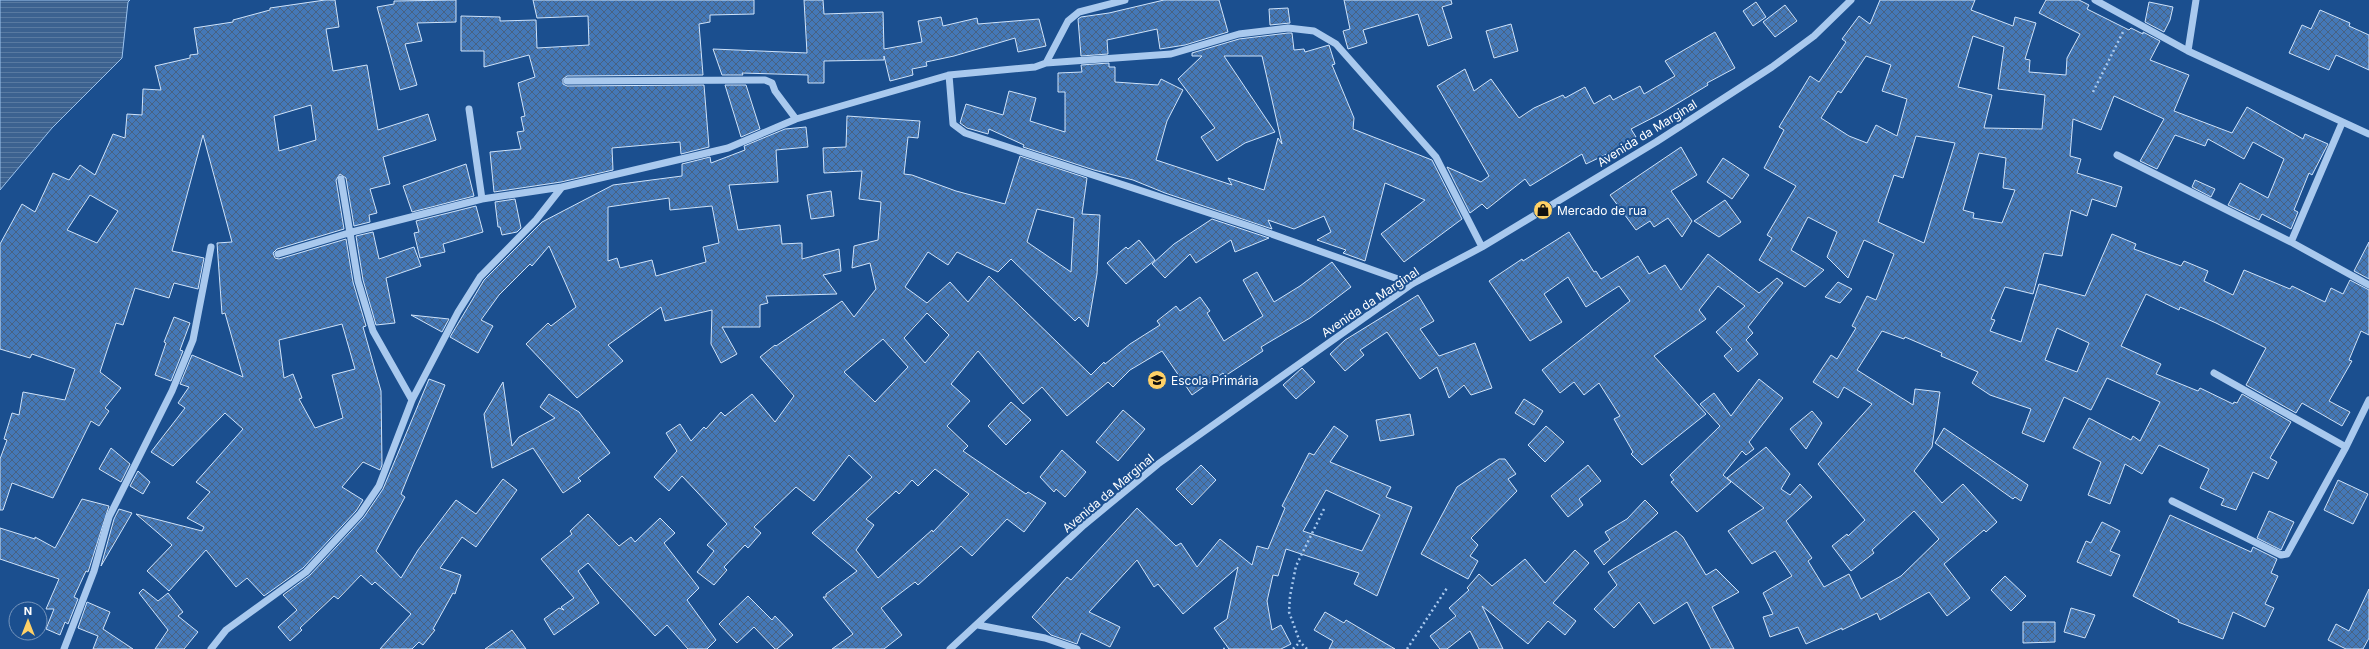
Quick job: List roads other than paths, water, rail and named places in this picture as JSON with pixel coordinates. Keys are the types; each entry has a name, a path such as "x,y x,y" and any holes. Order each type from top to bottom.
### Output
{"street":[{"path":"1046,63 1068,21 1079,12 1125,0"},
{"name":"Avenida da Marginal","path":"950,649 978,625 1084,525 1158,464 1412,284 1482,247 1656,142 1772,66 1814,36 1851,0"},
{"path":"2095,0 2188,51 2342,123 2369,134"},
{"path":"2188,51 2196,0"},
{"path":"278,254 352,232 482,198 562,187 728,148 796,119 949,75 1035,66 1046,63 1171,54 1256,31 1288,28 1314,31 1336,44 1436,156 1482,247"},
{"path":"949,75 953,124 965,132 1252,227 1412,284"},
{"path":"567,81 765,80 772,83 796,119"},
{"path":"469,109 482,198"},
{"path":"2291,242 2342,123"},
{"path":"2117,155 2291,242 2369,285"},
{"path":"342,179 352,232 358,281 373,331 412,400"},
{"path":"211,649 226,630 306,572 360,514 379,486 412,400 458,312 480,277 536,220 562,187"},
{"path":"64,649 94,572 109,517 172,391 193,340 211,247"},
{"path":"2214,373 2346,448"},
{"path":"2172,501 2281,556 2287,554 2346,448 2369,400"},
{"path":"978,625 1045,638 1077,649"}],"water":[{"path":"0,0 130,0 128,2 122,58 52,128 0,190"}],"place":[{"name":"Mercado de rua","path":"1543,210"},
{"name":"Escola Primária","path":"1157,380"}]}
